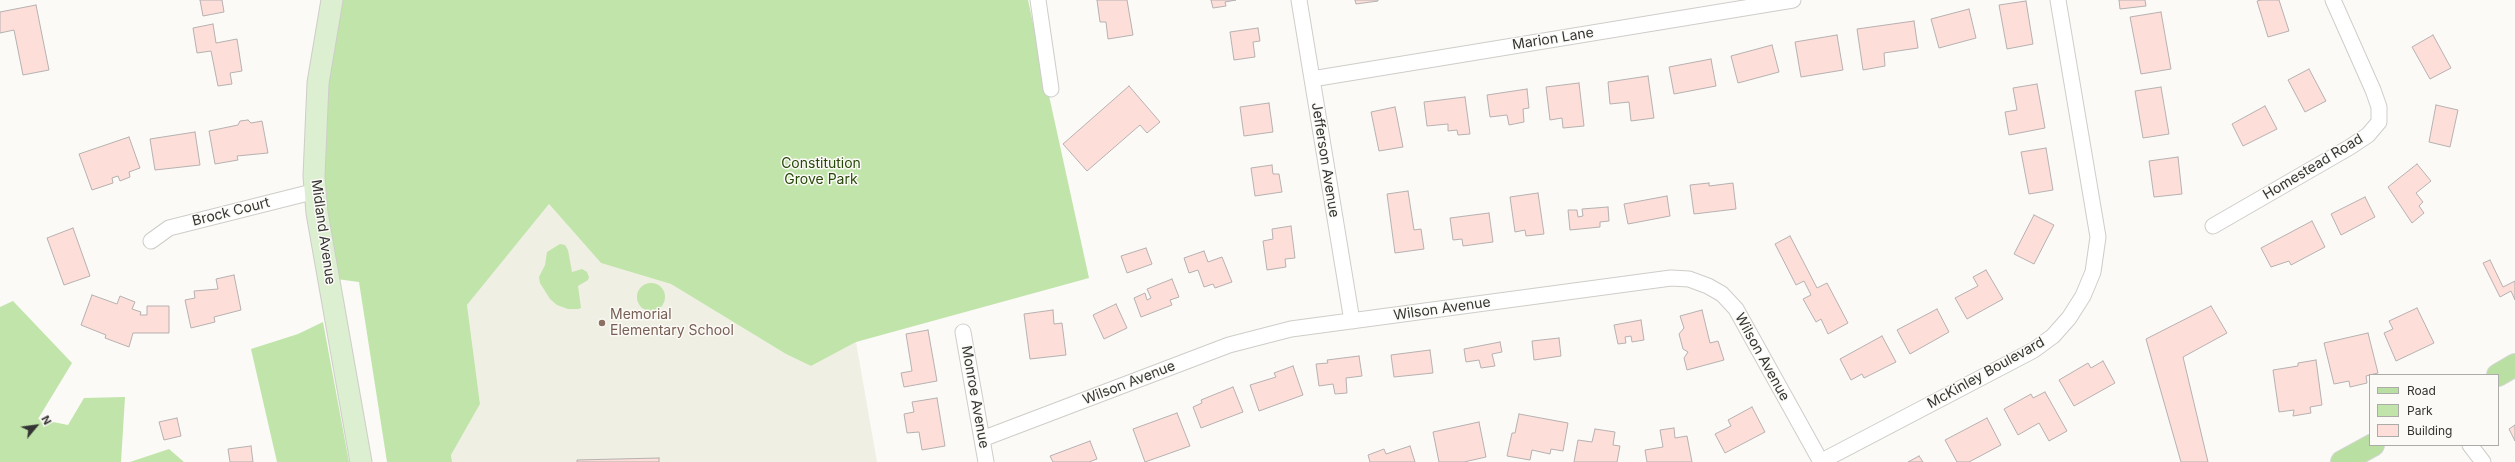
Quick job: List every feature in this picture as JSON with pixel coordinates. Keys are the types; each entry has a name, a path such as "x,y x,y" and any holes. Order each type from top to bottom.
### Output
{"main road":[{"path":"2499,374 2515,365"},
{"path":"2342,462 2371,446"}],"street":[{"name":"Midland Avenue","path":"332,0 318,83 315,124 317,213 361,462"},
{"path":"1038,0 1051,89"},
{"name":"Jefferson Avenue","path":"1299,0 1352,321"},
{"name":"Marion Lane","path":"1312,79 1793,0"},
{"name":"McKinley Boulevard","path":"1820,462 2034,350 2053,336 2069,318 2083,296 2093,272 2098,237 2058,0"},
{"name":"Homestead Road","path":"2213,226 2350,147 2368,135 2379,122 2379,107 2373,90 2332,0"},
{"name":"Brock Court","path":"151,241 169,228 316,191"},
{"name":"Wilson Avenue","path":"982,439 1229,345 1291,329 1671,278 1689,279 1717,292 1736,309 1820,462"},
{"name":"Monroe Avenue","path":"963,332 986,462"},
{"path":"2471,446 2482,462"}],"shaded area":[{"name":"Memorial Elementary School","path":"549,204 601,263 671,284 786,354 811,366 856,342 877,462 452,462 451,455 480,404 467,305"}],"green space":[{"name":"Constitution Grove Park","path":"332,0 1028,0 1089,278 856,342 811,366 786,354 671,284 601,263 549,204 467,305 480,404 451,455 452,462 387,462 359,282 329,278 317,213"},
{"path":"560,244 565,245 568,250 572,272 582,269 587,272 589,277 588,280 578,286 581,308 578,309 568,309 557,305 550,299 540,283 539,277 545,265 547,252"},
{"path":"651,283 661,287 665,297 661,307 651,311 641,307 637,297 641,287"},
{"path":"13,301 72,363 38,419 68,425 84,398 125,397 121,462 0,462 0,307"},
{"path":"323,322 349,462 277,462 251,349 298,334"},
{"path":"169,449 184,462 130,462"}],"building":[{"path":"200,0 222,0 224,12 203,16"},
{"path":"1097,0 1127,0 1133,35 1108,39 1106,22 1100,22"},
{"path":"1211,0 1236,0 1225,2 1226,6 1213,8"},
{"path":"1355,0 1378,0 1378,1 1356,4"},
{"path":"2119,0 2145,0 2146,6 2120,9"},
{"path":"2279,0 2289,31 2268,37 2257,1"},
{"path":"2026,1 2033,44 2007,49 1999,5"},
{"path":"36,5 49,70 23,75 14,30 0,33 0,12"},
{"path":"1969,9 1976,38 1939,48 1931,19"},
{"path":"2161,12 2171,69 2141,74 2130,17"},
{"path":"1914,21 1918,48 1884,53 1885,66 1863,70 1857,29"},
{"path":"213,24 216,43 237,39 242,71 230,73 232,84 218,86 211,51 197,53 193,28"},
{"path":"1258,28 1260,41 1253,42 1255,57 1234,60 1230,32"},
{"path":"1837,35 1843,70 1801,77 1795,42"},
{"path":"2433,35 2451,68 2430,79 2412,47"},
{"path":"1772,45 1779,72 1738,83 1731,56"},
{"path":"1711,59 1716,86 1674,94 1669,67"},
{"path":"2309,69 2326,101 2305,112 2288,80"},
{"path":"1648,76 1654,118 1631,121 1629,102 1610,104 1608,82"},
{"path":"1579,83 1584,126 1563,128 1562,118 1550,120 1546,87"},
{"path":"2037,84 2045,128 2009,135 2005,112 2017,110 2013,88"},
{"path":"1129,86 1160,122 1147,133 1140,125 1087,171 1063,144"},
{"path":"2161,87 2169,134 2143,138 2135,91"},
{"path":"1527,89 1529,108 1523,109 1524,122 1509,125 1507,115 1490,117 1487,95"},
{"path":"1465,97 1470,134 1458,135 1457,130 1448,131 1448,124 1427,126 1424,102"},
{"path":"1269,103 1273,132 1244,136 1240,107"},
{"path":"2436,105 2458,110 2450,147 2429,142"},
{"path":"2265,106 2277,129 2243,146 2232,124"},
{"path":"1395,107 1403,147 1379,151 1371,112"},
{"path":"248,120 251,123 262,121 268,153 237,156 238,160 215,164 209,131 238,125 240,121"},
{"path":"195,132 200,165 155,170 150,139"},
{"path":"129,137 140,168 129,172 130,177 120,181 118,176 112,178 113,183 92,190 79,154"},
{"path":"2046,148 2053,190 2029,194 2021,152"},
{"path":"2178,157 2182,194 2154,197 2149,161"},
{"path":"2417,164 2431,181 2416,193 2423,202 2419,206 2424,213 2412,223 2388,187"},
{"path":"1272,165 1273,174 1279,174 1282,192 1255,196 1251,168"},
{"path":"1709,183 1709,186 1733,183 1736,209 1694,214 1690,185"},
{"path":"1408,191 1414,230 1421,229 1424,249 1395,253 1387,194"},
{"path":"1538,193 1544,234 1526,236 1525,230 1515,232 1510,197"},
{"path":"1667,196 1670,216 1628,224 1624,204"},
{"path":"2365,197 2375,217 2341,235 2331,214"},
{"path":"1608,207 1609,221 1600,222 1600,227 1570,230 1568,210 1577,210 1578,217 1583,216 1582,209"},
{"path":"1489,213 1493,242 1463,246 1462,239 1453,240 1450,218"},
{"path":"2034,215 2054,225 2034,264 2014,254"},
{"path":"2312,221 2325,247 2291,265 2289,261 2271,267 2261,248"},
{"path":"1291,226 1295,258 1285,259 1286,267 1267,270 1263,241 1273,239 1272,229"},
{"path":"73,228 90,276 64,285 47,238"},
{"path":"1790,236 1817,288 1827,283 1848,323 1828,334 1821,319 1816,322 1803,299 1811,295 1804,281 1796,285 1775,244"},
{"path":"1146,248 1152,264 1127,273 1121,256"},
{"path":"1204,251 1208,262 1222,257 1232,282 1215,288 1213,284 1204,287 1198,270 1189,273 1184,258"},
{"path":"2490,260 2503,287 2515,281 2515,300 2511,291 2500,297 2483,263"},
{"path":"1986,270 2003,299 1967,319 1955,298 1978,286 1973,277"},
{"path":"234,275 241,310 214,317 215,322 191,328 185,300 195,298 194,291 218,289 216,279"},
{"path":"1172,279 1179,297 1170,300 1172,305 1141,317 1134,298 1145,293 1147,300 1151,298 1147,289"},
{"path":"92,295 117,304 120,296 135,302 132,309 141,312 140,315 147,315 147,306 169,306 169,333 133,333 129,347 105,338 106,335 81,325"},
{"path":"1116,304 1127,328 1104,339 1093,315"},
{"path":"2211,306 2227,333 2183,357 2208,462 2181,462 2146,339"},
{"path":"2417,308 2434,343 2396,361 2384,333 2393,329 2389,321"},
{"path":"1937,309 1949,332 1910,354 1897,330"},
{"path":"1053,310 1054,324 1062,323 1066,355 1030,359 1024,314"},
{"path":"1702,310 1710,343 1718,341 1724,360 1687,370 1684,358 1688,352 1683,349 1679,334 1684,328 1680,316"},
{"path":"1641,320 1644,340 1632,342 1631,336 1625,337 1626,343 1618,344 1614,325"},
{"path":"928,330 937,381 904,387 901,373 912,371 906,334"},
{"path":"2368,333 2378,373 2369,374 2366,376 2367,383 2350,387 2349,381 2334,384 2324,343"},
{"path":"1882,336 1896,362 1864,378 1862,374 1851,380 1840,359"},
{"path":"1559,338 1561,356 1534,360 1532,341"},
{"path":"1500,342 1502,352 1492,354 1495,366 1481,368 1479,360 1466,362 1464,349"},
{"path":"1430,350 1433,373 1394,377 1391,355"},
{"path":"1359,356 1362,376 1346,378 1347,393 1335,394 1333,384 1319,386 1316,364 1328,363 1327,360"},
{"path":"2316,360 2322,405 2310,407 2311,413 2293,416 2294,410 2279,412 2273,370 2298,366 2298,363"},
{"path":"2103,361 2115,383 2074,406 2059,380 2088,363 2091,368"},
{"path":"1293,366 1303,395 1259,411 1250,385 1276,377 1274,373"},
{"path":"1233,387 1243,412 1201,428 1193,407 1202,403 1201,400"},
{"path":"2045,392 2067,431 2049,441 2039,423 2018,435 2004,409 2031,394 2033,398"},
{"path":"937,398 945,446 922,450 919,432 907,433 904,414 914,412 912,402"},
{"path":"1752,407 1765,432 1725,453 1715,434 1731,426 1728,420"},
{"path":"1177,413 1190,446 1145,462 1133,429"},
{"path":"1519,414 1568,423 1563,451 1551,449 1550,454 1532,450 1530,460 1507,456 1512,433 1515,433"},
{"path":"177,418 181,436 164,440 159,422"},
{"path":"1987,418 2001,445 1969,462 1957,462 1945,440"},
{"path":"1479,422 1486,457 1464,462 1439,462 1433,432"},
{"path":"2515,425 2515,441 2509,429"},
{"path":"1674,428 1675,438 1687,436 1692,462 1647,462 1645,450 1663,447 1660,430"},
{"path":"1595,429 1615,432 1613,445 1620,446 1617,462 1574,462 1578,440 1592,442"},
{"path":"1090,441 1097,459 1089,462 1053,462 1050,456"},
{"path":"251,446 253,462 230,462 228,449"},
{"path":"1410,446 1415,462 1370,462 1368,455 1384,449 1386,454"},
{"path":"1919,456 1923,462 1908,462"},
{"path":"659,458 659,462 577,462 577,460"}],"place":[{"name":"Memorial Elementary School","path":"602,323"}]}
